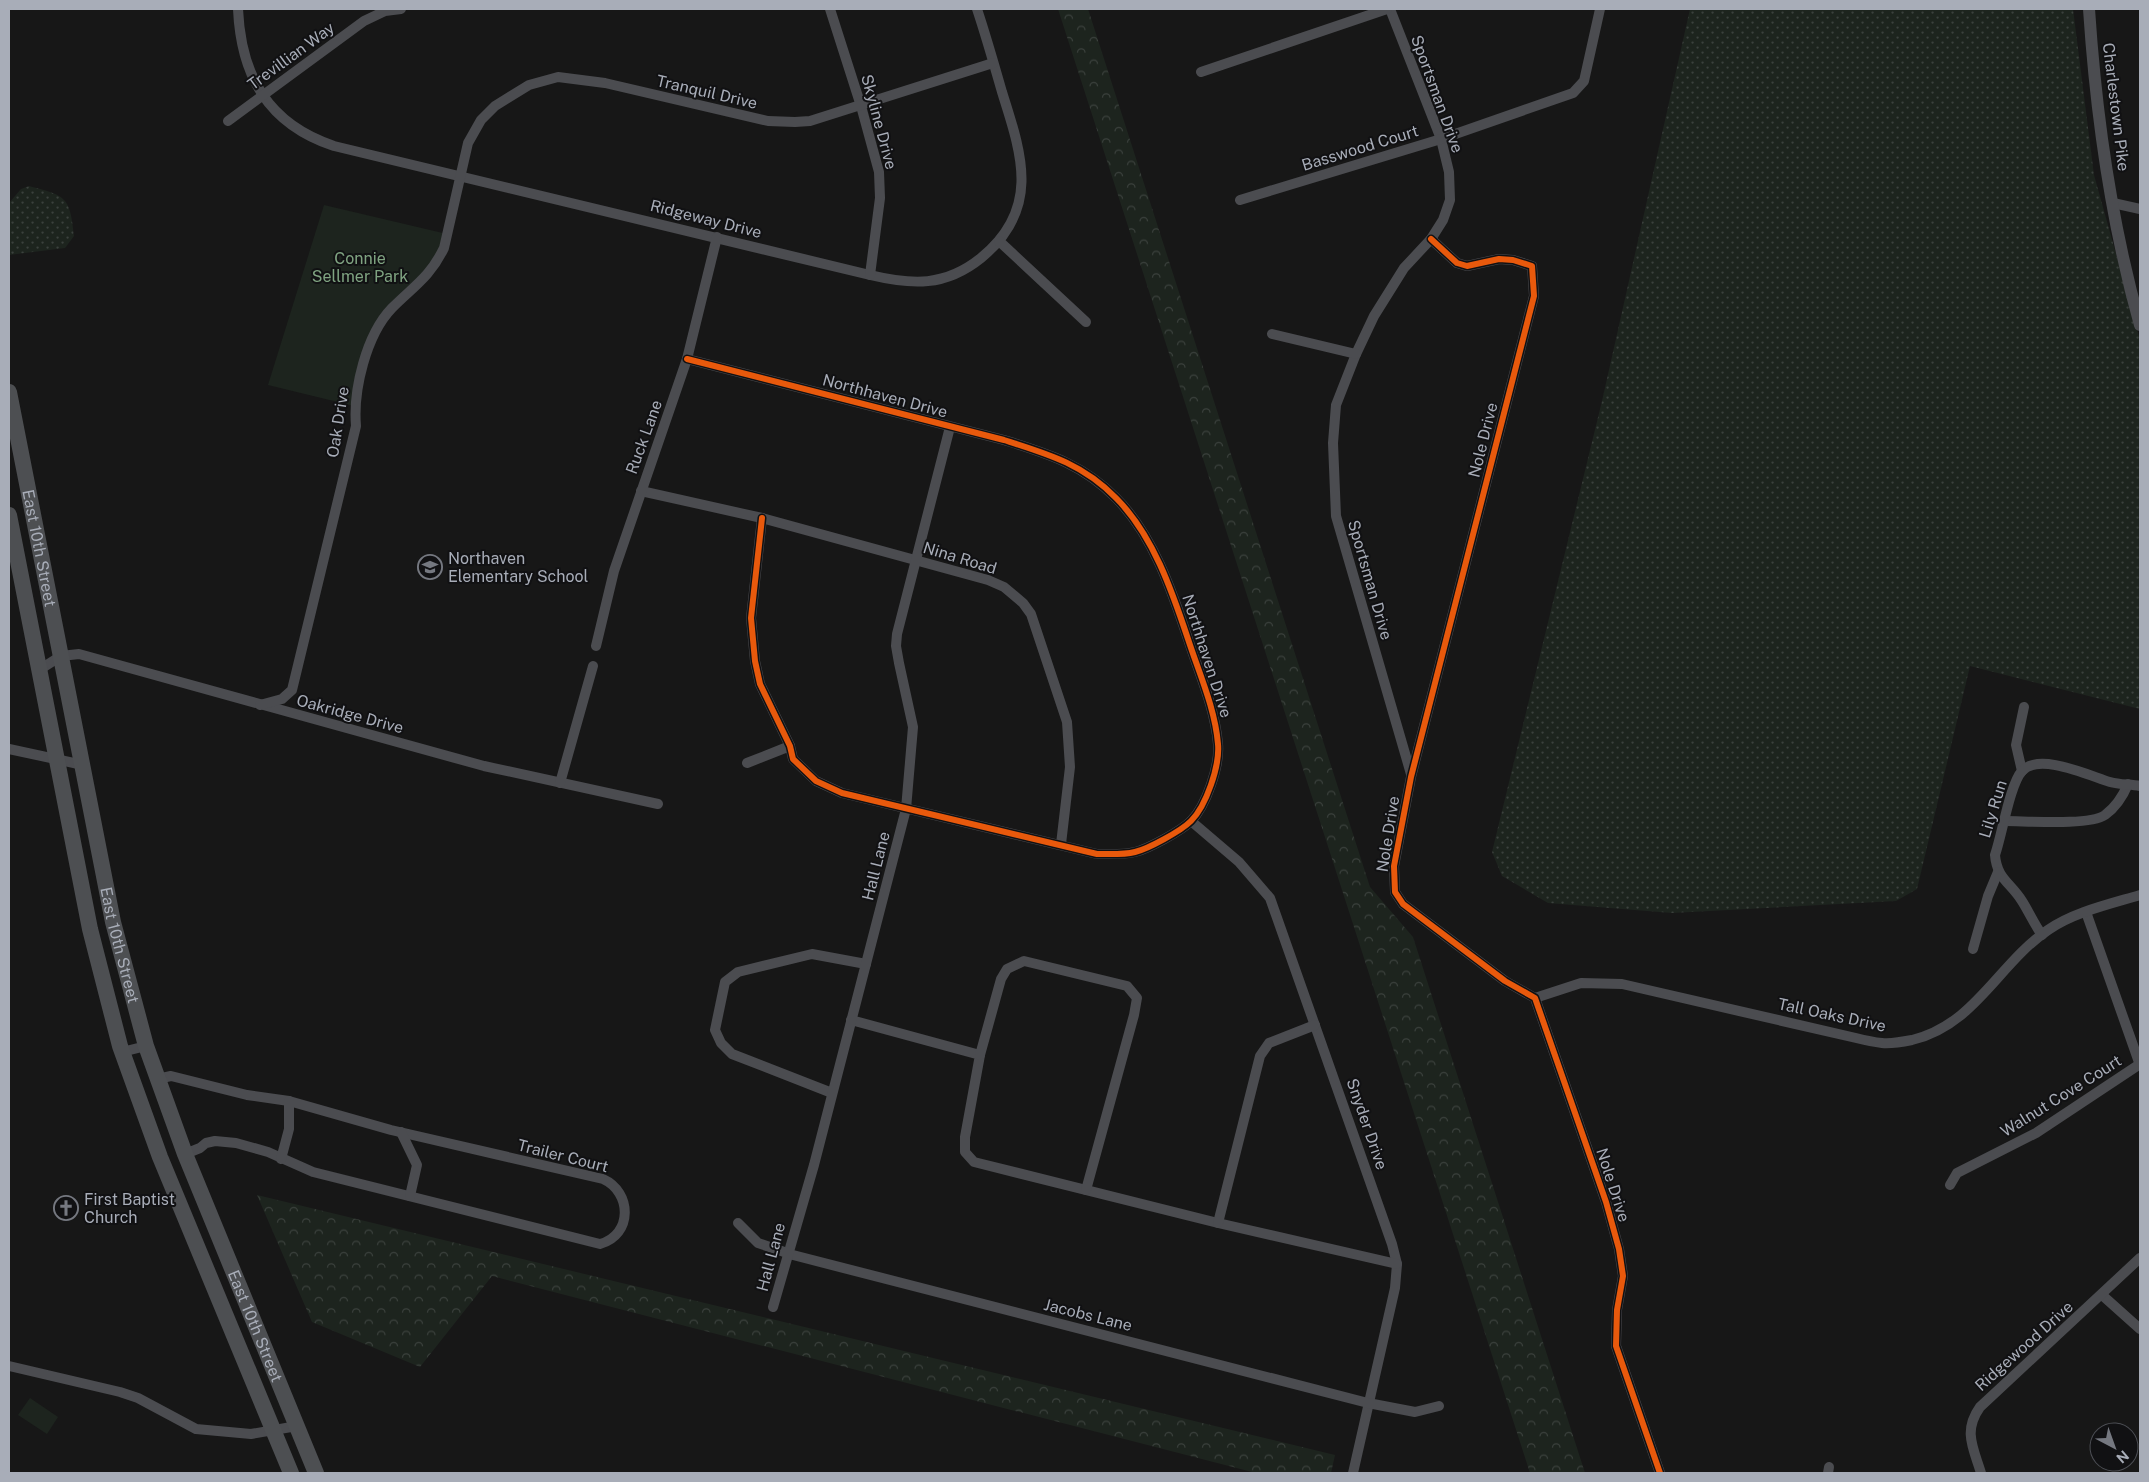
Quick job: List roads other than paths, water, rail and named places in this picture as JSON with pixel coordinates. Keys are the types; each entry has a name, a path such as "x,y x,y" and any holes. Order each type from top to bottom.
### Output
{"main road":[{"name":"East 10th Street","path":"9,392 113,922 146,1046 185,1154 316,1473"},
{"name":"East 10th Street","path":"9,515 90,929 122,1052 160,1157 291,1473"}],"street":[{"name":"Ridgeway Drive","path":"238,9 247,64 263,96 279,115 312,139 460,177 717,237 870,276 918,283 940,279 960,271 976,262 999,241 1012,221 1023,185 1020,147 977,9"},
{"name":"Trevillian Way","path":"228,121 364,21 385,11 400,9"},
{"name":"Skyline Drive","path":"830,9 861,106 879,172 880,198 870,276"},
{"path":"1201,72 1388,9"},
{"name":"Sportsman Drive","path":"1388,9 1441,139 1449,172 1450,200 1443,220 1431,239 1404,268 1374,316 1356,354 1336,405 1333,443 1336,516 1403,741 1411,777"},
{"name":"Basswood Court","path":"1240,200 1441,139 1573,93 1584,81 1600,9"},
{"name":"Charlestown Pike","path":"2089,9 2100,132 2128,282 2140,325"},
{"name":"Tranquil Drive","path":"460,177 468,143 486,115 506,98 528,85 558,77 605,84 768,121 795,122 810,121 861,106 993,63"},
{"name":"Oak Drive","path":"260,705 282,699 292,690 356,426 354,406 373,336 391,309 427,277 437,262 444,248 460,177"},
{"path":"2113,203 2140,209"},
{"name":"Ruck Lane","path":"596,646 614,571 687,359 717,237"},
{"name":"Nole Drive","path":"1431,239 1457,263 1462,265 1478,265 1499,259 1513,260 1532,266 1534,296 1411,777 1394,866 1395,892 1404,904 1505,981 1534,998 1606,1202 1619,1249 1622,1276 1616,1346 1660,1473"},
{"path":"999,241 1086,322"},
{"path":"1272,334 1356,354"},
{"name":"Northhaven Drive","path":"687,359 1004,440 1069,462 1090,476 1116,498 1137,523 1170,585 1214,719 1218,746 1216,768 1210,789 1191,821 1155,844 1135,852 1097,854 842,793 816,780 793,759 790,746 760,684 755,661 751,618 762,518"},
{"name":"Hall Lane","path":"773,1307 814,1165 906,808 913,727 896,646 897,634 950,427"},
{"name":"Nina Road","path":"641,491 762,518 915,559 996,584 1023,603 1031,614 1067,722 1070,767 1060,844"},
{"name":"Oakridge Drive","path":"62,656 79,654 484,766 658,804"},
{"path":"39,670 62,656"},
{"path":"560,783 593,666"},
{"path":"2022,771 2016,746 2024,707"},
{"path":"747,763 790,746"},
{"path":"9,749 56,761 83,765"},
{"name":"Lily Run","path":"1998,872 1995,855 2012,794 2022,771 2028,766 2041,764 2086,773 2111,783 2140,786"},
{"path":"2005,821 2090,820 2105,816 2121,799 2128,784"},
{"name":"Snyder Drive","path":"1191,821 1239,862 1270,898 1392,1244 1397,1264 1395,1288 1353,1473"},
{"path":"1973,949 1988,896 1998,872 2022,901 2042,934"},
{"name":"Tall Oaks Drive","path":"1534,998 1581,983 1622,984 1856,1038 1883,1043 1902,1042 1927,1036 1941,1030 1964,1014 2026,946 2050,928 2086,912 2140,895"},
{"path":"2086,912 2140,1064"},
{"path":"832,1092 732,1054 721,1044 715,1030 725,982 738,972 812,954 866,964"},
{"path":"1086,1190 1137,998 1127,986 1024,962 1007,969 1001,980 980,1055 965,1137 965,1152 974,1162 1086,1190 1218,1223 1397,1264"},
{"path":"852,1020 980,1055"},
{"path":"1218,1223 1260,1056 1269,1043 1315,1024"},
{"path":"122,1052 146,1046"},
{"name":"Walnut Cove Court","path":"1950,1185 1957,1173 2036,1133 2140,1064"},
{"name":"Trailer Court","path":"157,1080 171,1076 247,1094 289,1101 401,1132 603,1179 617,1188 622,1197 625,1215 620,1232 616,1238 600,1244 313,1172 253,1147 215,1141 206,1143 200,1148 185,1154"},
{"path":"281,1159 288,1128 289,1101"},
{"path":"401,1132 418,1165 410,1196"},
{"name":"Jacobs Lane","path":"738,1223 758,1243 787,1254 1368,1403 1415,1412 1439,1406"},
{"name":"Ridgewood Drive","path":"1982,1473 1969,1431 1972,1418 1980,1407 2140,1258"},
{"path":"2102,1295 2140,1329"},
{"path":"9,1366 138,1398 196,1429 251,1434 297,1426"}],"place":[{"name":"Northaven Elementary School","path":"430,567"},
{"name":"First Baptist Church","path":"66,1208"}],"park label":[{"name":"Connie Sellmer Park","path":"360,267"}]}
